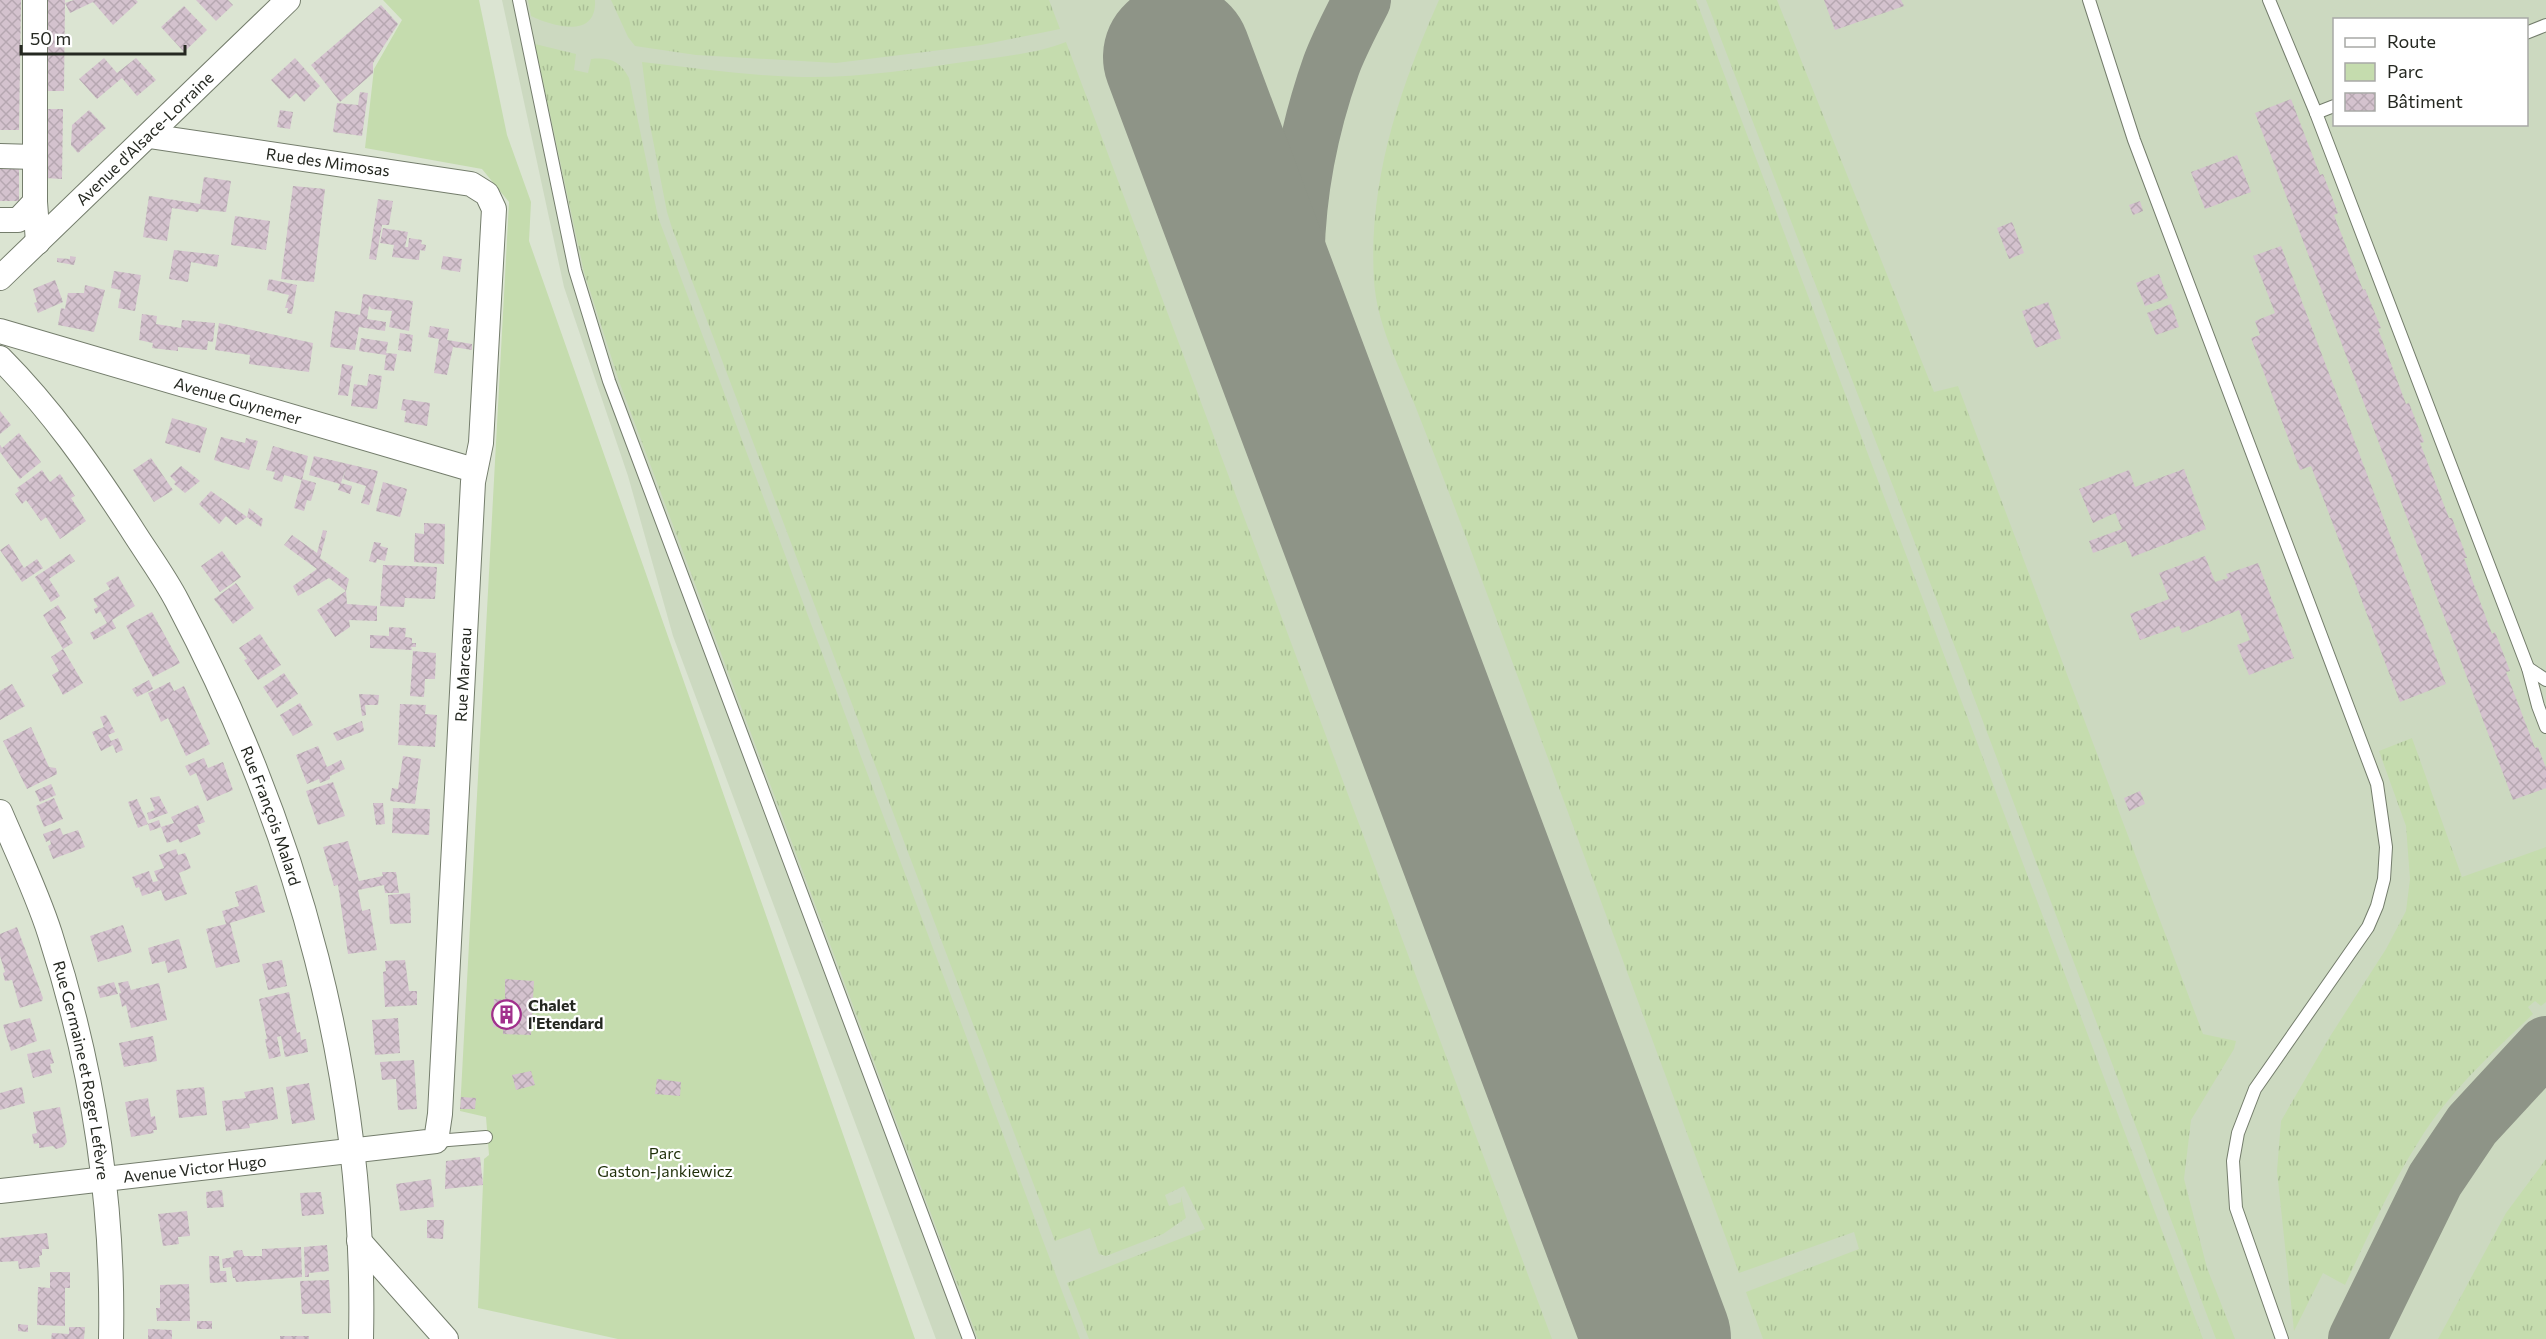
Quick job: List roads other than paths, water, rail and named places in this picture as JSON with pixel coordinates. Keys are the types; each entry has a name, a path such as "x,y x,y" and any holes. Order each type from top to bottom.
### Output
{"street":[{"path":"35,0 35,202 38,242"},
{"name":"Avenue d'Alsace-Lorraine","path":"0,278 288,0"},
{"name":"Rue des Mimosas","path":"149,136 471,183 487,194 494,209"},
{"path":"0,156 35,157"},
{"path":"0,220 18,220 35,202"},
{"name":"Rue Marceau","path":"436,1141 440,1114 474,470 481,443 494,209"},
{"name":"Avenue Guynemer","path":"0,330 474,470"},
{"name":"Rue François Malard","path":"0,358 28,386 79,450 109,494 176,599 244,737 295,877 334,1026 353,1150 362,1294 361,1339"},
{"name":"Rue Germaine et Roger Lefèvre","path":"0,812 50,933 86,1069 104,1178 108,1220 111,1339"},
{"name":"Avenue Victor Hugo","path":"0,1191 436,1141"},
{"path":"359,1241 446,1339"}],"lane":[{"path":"519,0 575,270 609,381 969,1339"},
{"path":"2089,0 2134,140 2368,762 2376,784 2383,816 2386,847 2384,879 2368,927 2255,1089 2246,1107 2238,1133 2233,1161 2236,1208 2282,1339"},
{"path":"2269,0 2316,112 2528,668 2546,727"},
{"path":"2528,32 2546,26"},
{"path":"2316,112 2333,106"},
{"path":"2528,668 2546,681"},
{"path":"436,1141 486,1137"}],"place":[{"name":"Chalet l'Etendard","path":"507,1014"}],"park label":[{"name":"Parc Gaston-Jankiewicz","path":"665,1162"}]}
